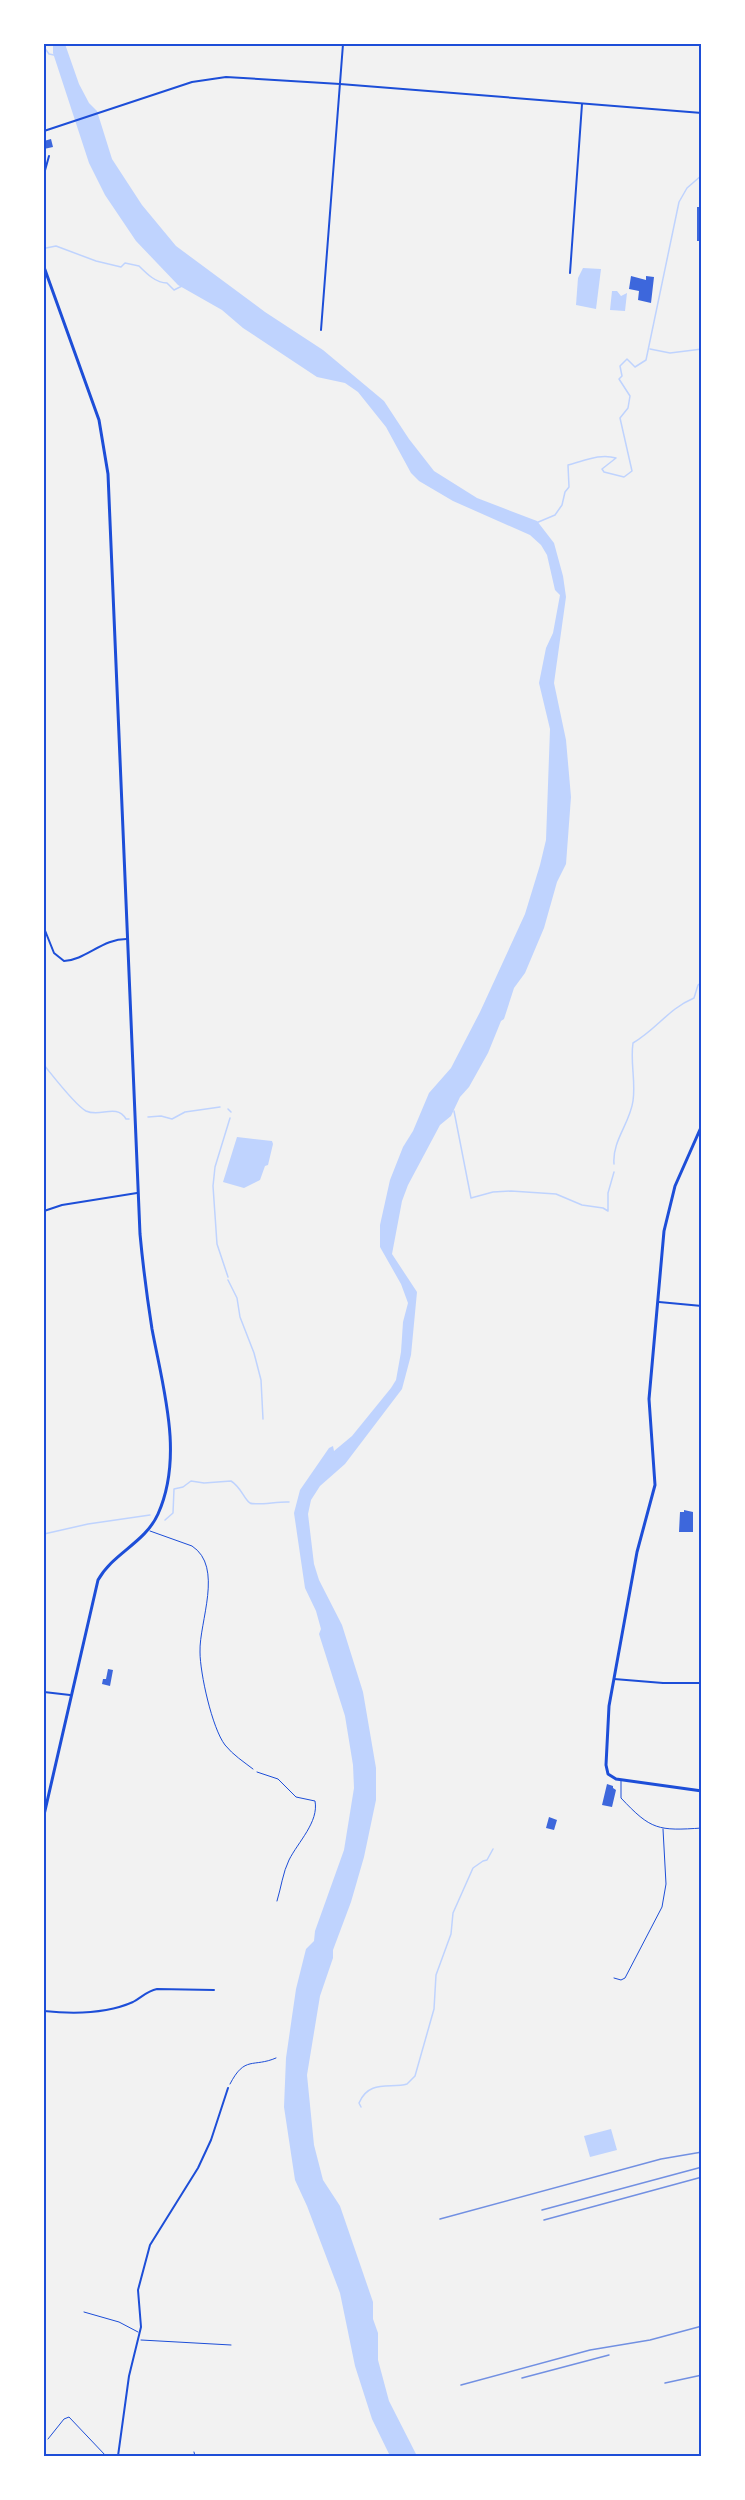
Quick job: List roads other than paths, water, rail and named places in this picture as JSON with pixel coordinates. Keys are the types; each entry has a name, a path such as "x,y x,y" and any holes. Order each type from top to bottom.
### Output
{"main road":[{"path":"44,267 104,440 112,534 138,1193 143,1266 171,1447 167,1480 158,1514 149,1530 104,1568 98,1580 44,1815"},
{"path":"702,1125 668,1209 664,1231 649,1399 655,1487 638,1552 614,1679 608,1718 606,1765 611,1776 621,1779 702,1791"}],"street":[{"path":"321,330 343,44"},
{"path":"44,131 192,82 226,77 702,113"},
{"path":"570,273 582,104"},
{"path":"44,174 50,156"},
{"path":"44,928 56,956 64,961 71,960 107,942 128,939"},
{"path":"44,1211 62,1205 138,1193"},
{"path":"659,1302 702,1306"},
{"path":"614,1679 654,1683 702,1683"},
{"path":"44,1692 70,1695"},
{"path":"44,2011 68,2013 117,2007 132,2002 150,1990 158,1989 214,1990"},
{"path":"118,2457 129,2376 140,2333 138,2290 150,2245 198,2168 211,2140 228,2088"}],"lane":[{"path":"149,1530 154,1535 192,1546 197,1550 206,1566 209,1578 200,1641 201,1670 224,1743 253,1769"},
{"path":"621,1779 621,1798 646,1822 663,1829 702,1828"},
{"path":"614,1978 621,1980 625,1978 662,1907 666,1884 663,1829"},
{"path":"84,2312 119,2322 140,2333"},
{"path":"139,2340 231,2345"},
{"path":"48,2439 64,2419 69,2417 106,2457"},
{"path":"194,2452 195,2457"}],"water":[{"path":"53,44 65,44 79,84 89,103 97,111 112,159 142,205 176,246 265,312 323,350 384,401 434,471 477,498 537,521 554,543 563,576 566,597 554,683 566,740 571,797 566,864 557,882 544,928 525,973 514,988 504,1019 501,1021 488,1053 469,1087 460,1097 451,1116 440,1125 402,1201 392,1254 417,1292 411,1355 402,1389 345,1464 320,1486 311,1500 308,1514 314,1564 319,1580 342,1625 363,1692 376,1768 376,1800 364,1857 320,1996 307,2075 314,2145 323,2180 340,2206 373,2302 373,2319 378,2333 378,2360 389,2401 417,2456 390,2456 372,2419 355,2366 340,2293 295,2180 284,2107 286,2058 296,1989 306,1949 314,1941 315,1931 344,1850 354,1788 353,1765 345,1716 319,1634 321,1629 316,1611 305,1588 294,1513 300,1490 329,1448 333,1446 334,1451 352,1436 396,1380 403,1322 408,1303 401,1284 380,1247 380,1225 390,1180 403,1147 413,1131 429,1093 451,1068 480,1012 525,914 540,865 546,840 550,729 539,683 546,648 553,633 560,595 555,590 547,555 541,545 530,535 453,501 419,481 411,473 386,427 358,392 345,383 317,377 243,328 222,310 178,285 136,241 105,195 89,163 53,53"},
{"path":"583,268 601,269 596,309 576,305 578,278"},
{"path":"612,291 617,291 621,296 627,293 625,311 610,310"},
{"path":"237,1137 272,1141 273,1144 268,1165 265,1166 260,1180 244,1188 223,1182"},
{"path":"611,2129 617,2150 590,2157 584,2136"}],"waterway":[{"path":"44,47 49,54 54,55"},
{"path":"536,523 555,515 562,505 565,492 569,487 568,465 604,456 616,458 602,469 604,472 624,477 632,471 620,418 628,408 630,396 619,379 622,376 620,366 627,359 635,367 646,360 679,202 687,188 702,175"},
{"path":"46,248 56,246 96,261 121,267 125,263 139,266 152,278 167,283 174,290 182,286"},
{"path":"650,349 670,353 702,349"},
{"path":"614,1164 618,1140 633,1101 633,1043 677,1008 694,998 698,985 702,982"},
{"path":"44,1065 81,1108 91,1113 118,1112 129,1119"},
{"path":"148,1117 161,1116 172,1119 185,1112 220,1107"},
{"path":"228,1109 231,1112"},
{"path":"454,1111 471,1198 493,1192 511,1191 556,1194 582,1205 608,1211 608,1193 614,1172"},
{"path":"228,1277 217,1244 213,1186 215,1167 230,1118"},
{"path":"228,1280 237,1298 240,1317 254,1353 261,1380 263,1419"},
{"path":"165,1520 173,1513 174,1489 183,1487 191,1481 204,1483 231,1481 253,1504 289,1502"},
{"path":"44,1534 88,1524 150,1515"},
{"path":"361,2107 359,2103 368,2091 381,2086 407,2084 415,2076 434,2009 436,1975 451,1934 453,1913 473,1868 487,1860 493,1849"}],"railway":[{"path":"440,2219 661,2159 702,2152"},
{"path":"542,2210 702,2167"},
{"path":"544,2220 702,2177"},
{"path":"461,2385 590,2350 650,2340 702,2326"},
{"path":"522,2378 609,2355"},
{"path":"665,2383 702,2375"}]}
